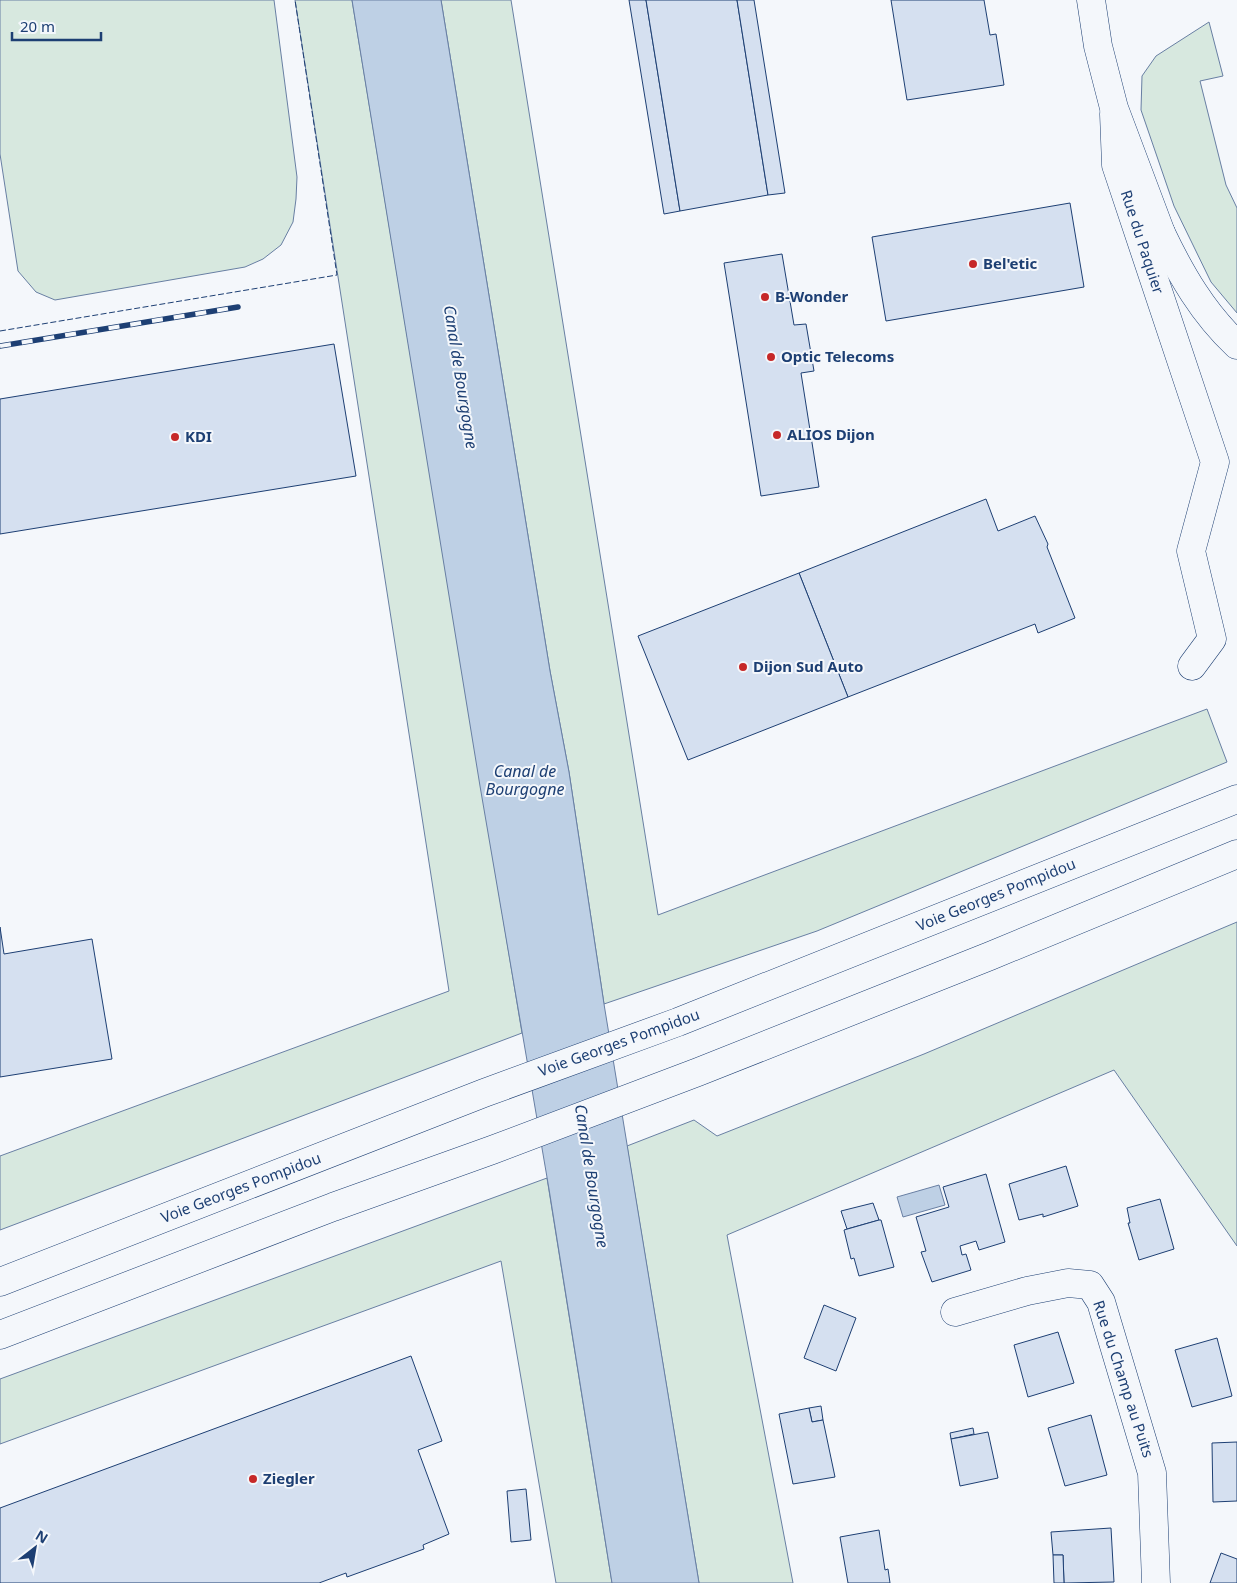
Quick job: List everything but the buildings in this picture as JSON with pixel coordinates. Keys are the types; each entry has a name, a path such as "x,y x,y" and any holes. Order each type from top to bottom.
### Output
{"main road":[{"name":"Rue du Paquier","path":"1091,0 1098,46 1114,108 1160,234 1186,374"},
{"name":"Rue du Paquier","path":"1114,108 1116,165 1215,462 1191,551 1212,639 1192,666"},
{"path":"1160,234 1177,267 1200,303 1220,329 1237,345"},
{"name":"Voie Georges Pompidou","path":"0,1282 484,1093 678,1022 1237,799"},
{"path":"0,1335 333,1207 492,1150 698,1072 990,956 1237,854"},
{"name":"Rue du Champ au Puits","path":"955,1312 1027,1291 1068,1283 1090,1285 1101,1302 1152,1473 1156,1583"}],"shaded area":[{"path":"0,0 274,0 297,177 293,222 281,245 263,259 245,267 55,300 36,292 18,271 0,154"},
{"path":"295,0 352,0 522,1033 0,1230 0,1156 449,991"},
{"path":"441,0 511,0 658,915 1207,709 1227,762 817,931 604,1004 569,772 550,671"},
{"path":"1209,22 1223,76 1200,81 1226,185 1237,208 1237,313 1211,282 1174,206 1141,110 1142,76 1156,56"},
{"path":"1237,922 1237,1246 1114,1070 727,1235 793,1583 699,1583 627,1146 694,1120 717,1136 924,1054"},
{"path":"547,1178 612,1583 556,1583 501,1261 0,1444 0,1379"}],"water":[{"name":"Canal de Bourgogne","path":"352,0 441,0 550,671 569,772 604,1004 699,1583 612,1583 549,1189 480,786"},
{"path":"939,1185 945,1205 903,1217 897,1197"}],"railway":[{"path":"0,346 238,307"}],"fence":[{"path":"0,331 337,275 295,0"}],"place":[{"name":"Bel'etic","path":"973,264"},
{"name":"B-Wonder","path":"765,297"},
{"name":"Optic Telecoms","path":"771,357"},
{"name":"ALIOS Dijon","path":"777,435"},
{"name":"KDI","path":"175,437"},
{"name":"Dijon Sud Auto","path":"743,667"},
{"name":"Ziegler","path":"253,1479"}]}
